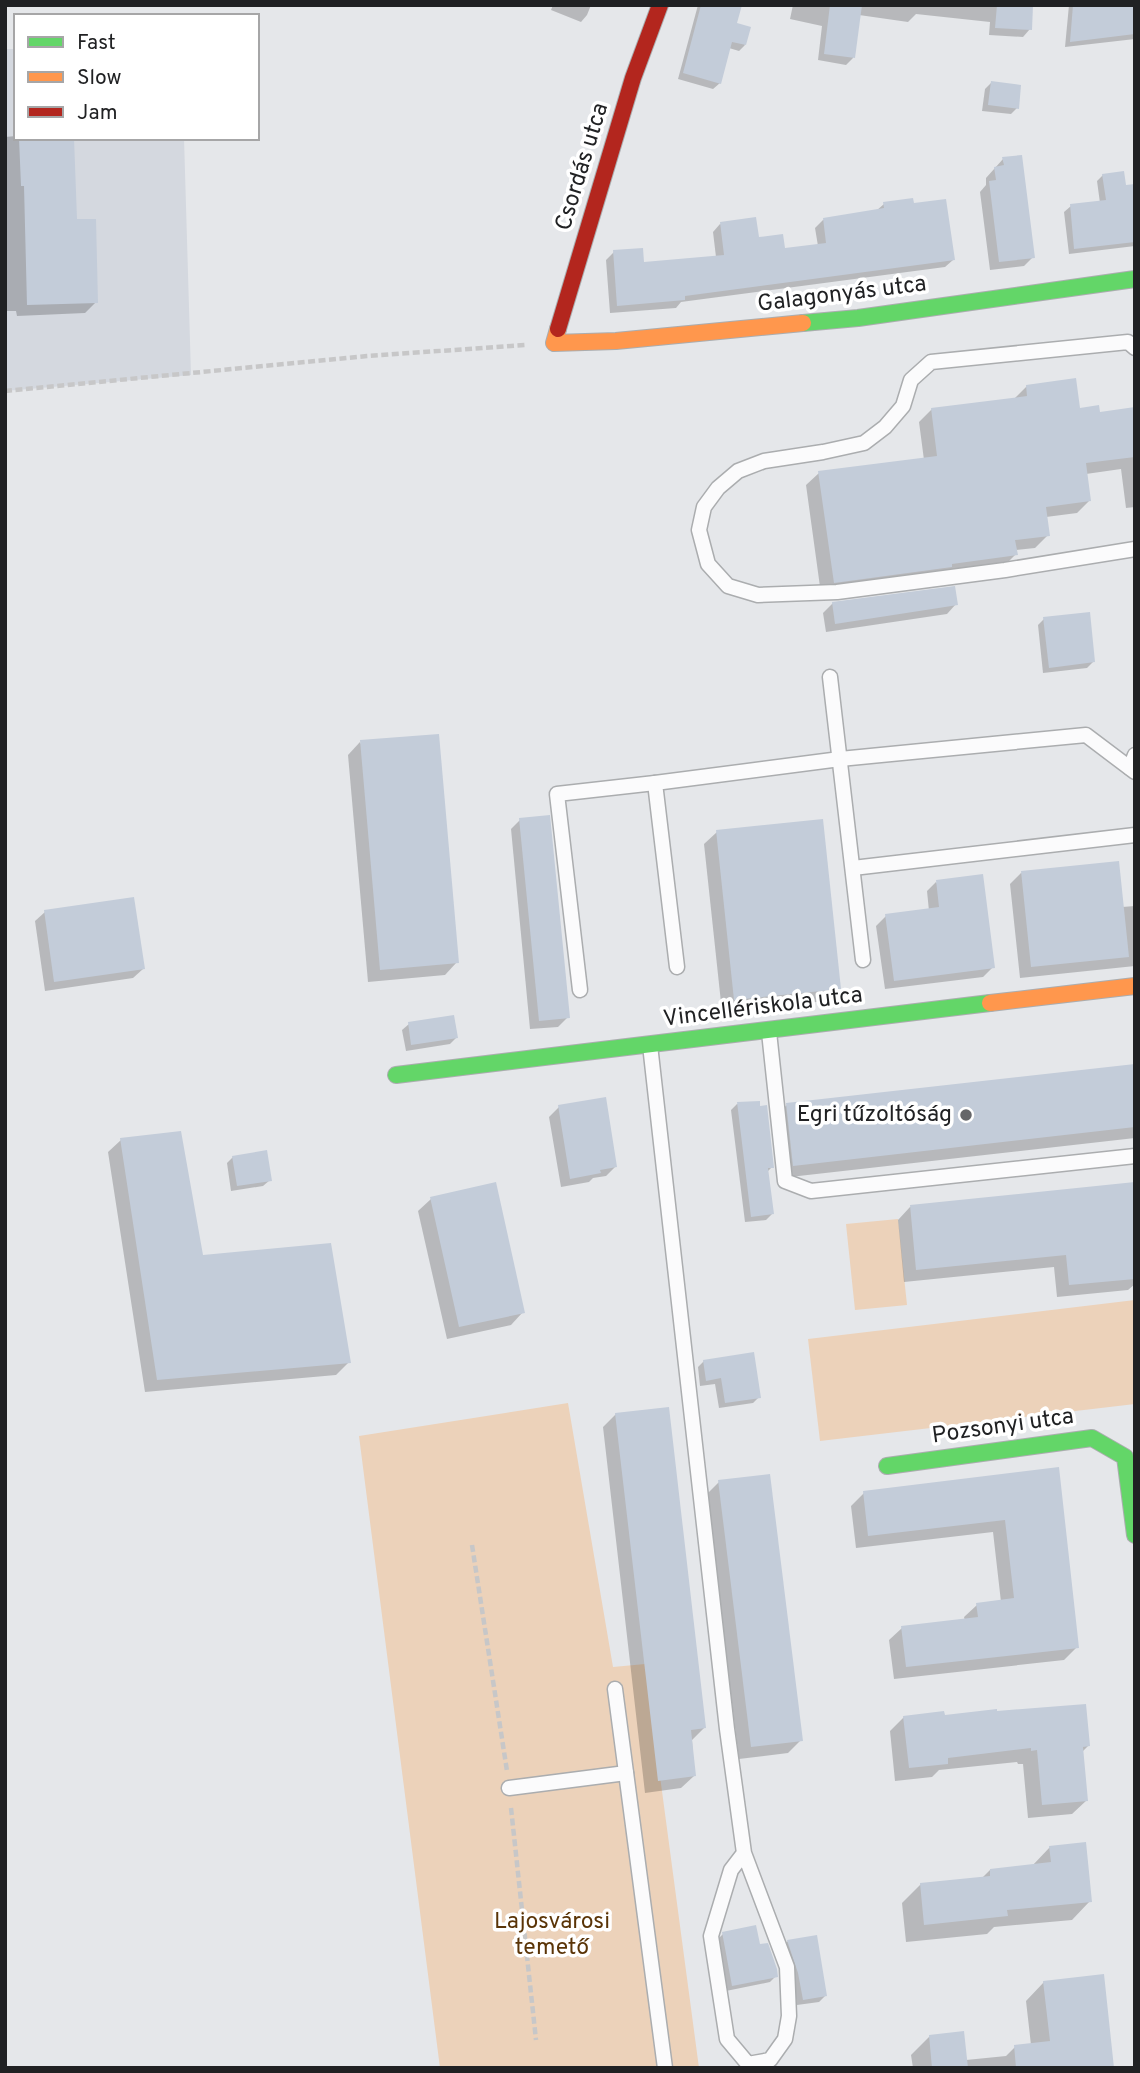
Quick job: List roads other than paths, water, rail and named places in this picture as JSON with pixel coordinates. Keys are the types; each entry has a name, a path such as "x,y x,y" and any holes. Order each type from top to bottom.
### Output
{"street":[{"name":"Csordás utca","path":"554,343 633,78 660,5"},
{"name":"Galagonyás utca","path":"554,343 617,341 858,318 1135,279"},
{"name":"Vincellériskola utca","path":"396,1075 1135,986"},
{"name":"Pozsonyi utca","path":"887,1466 1092,1438 1125,1457 1135,1535"}],"lane":[{"path":"1135,348 1128,342 931,362 911,380 903,406 894,417 864,443 823,453 764,461 738,471 718,488 704,507 699,530 708,564 728,586 758,595 837,592 1135,550"},
{"path":"830,677 863,960"},
{"path":"580,990 557,794 840,759 1086,735 1133,765"},
{"path":"655,783 677,967"},
{"path":"853,868 1135,835"},
{"path":"769,1031 785,1181 811,1191 1135,1156"},
{"path":"650,1044 727,1729 744,1853 786,1967 789,2016 785,2039 770,2060 748,2064 727,2039 711,1936 732,1870 744,1853"},
{"path":"615,1689 665,2068"},
{"path":"509,1788 626,1773"}],"place":[{"name":"Egri tűzoltóság","path":"966,1115"}],"park label":[{"name":"Lajosvárosi temető","path":"552,1935"}]}
